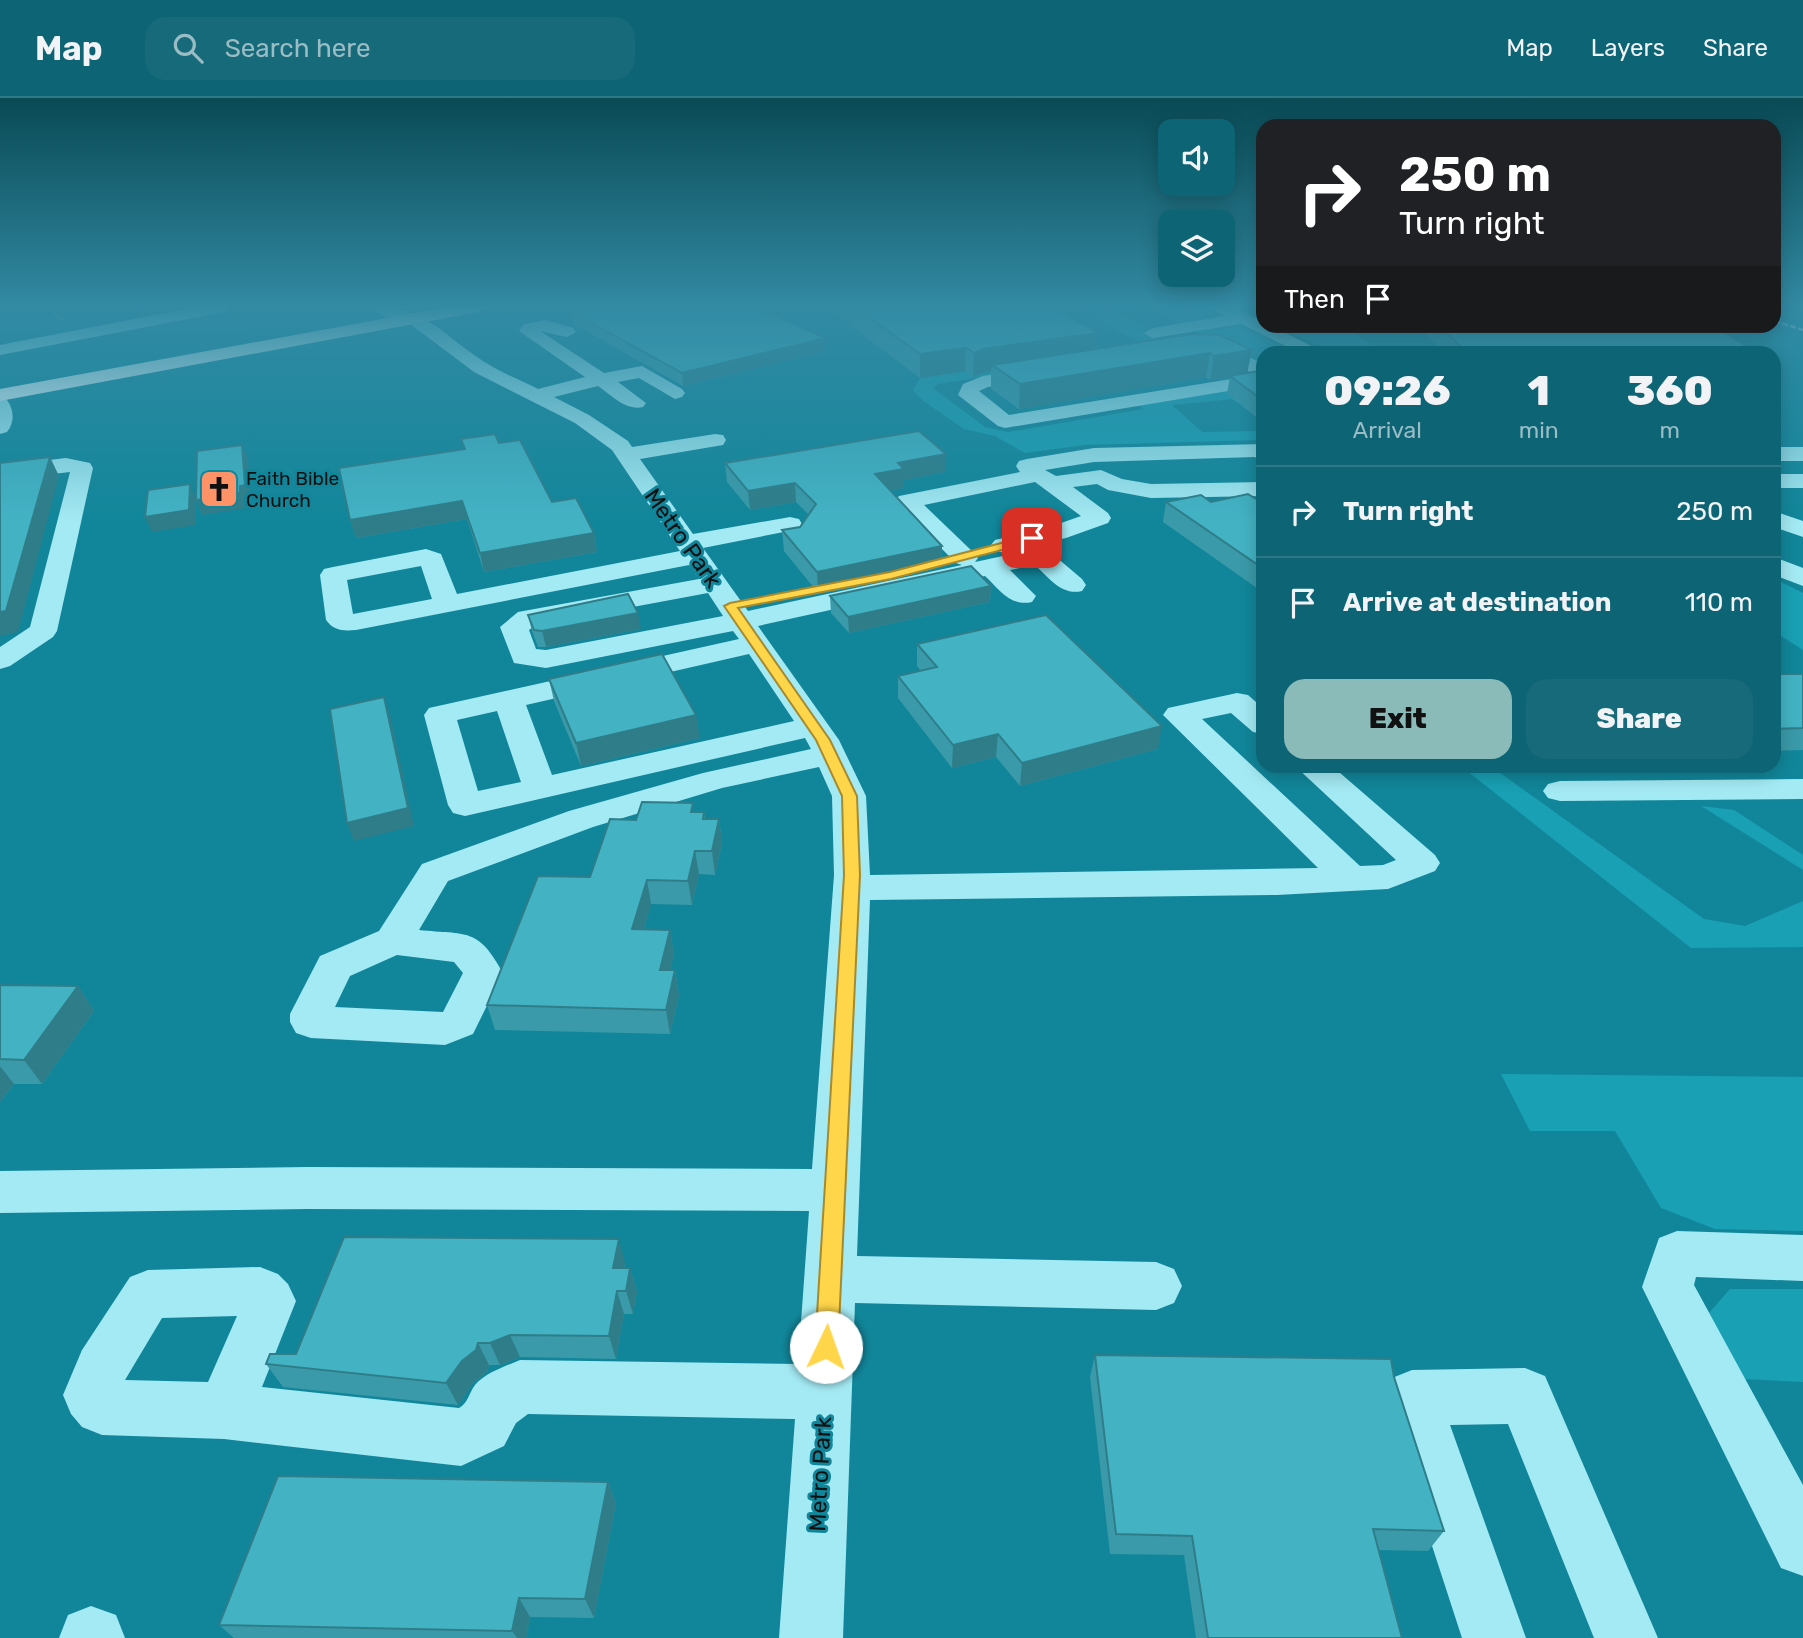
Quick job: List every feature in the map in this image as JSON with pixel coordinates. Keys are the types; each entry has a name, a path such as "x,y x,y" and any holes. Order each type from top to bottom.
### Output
{"main road":[{"path":"0,395 81,379"}],"street":[{"name":"Metro Park","path":"502,379 582,419 620,446 822,740 849,796 851,888 811,1638"},
{"path":"534,396 601,379 636,402"},
{"path":"653,379 675,393"},
{"path":"1004,379 984,382 970,388 968,395 1006,422 1256,380"},
{"path":"0,404 3,412 0,428"},
{"path":"626,455 722,448 701,423"},
{"path":"978,562 1099,518 1027,466 1094,455 1256,450"},
{"path":"1781,454 1803,454"},
{"path":"0,473 66,465 82,468 43,631 0,661"},
{"path":"1022,596 907,501 1046,479 1101,477 1116,485 1151,491 1256,489"},
{"path":"1781,481 1803,481"},
{"path":"1781,521 1803,530"},
{"path":"790,524 721,592 508,699 440,715 465,805 540,788 822,740"},
{"path":"721,592 531,659 524,657 514,626 528,618 721,592 1040,556 1073,585"},
{"path":"1781,568 1803,578"},
{"path":"447,604 721,592"},
{"path":"508,699 540,788"},
{"path":"1256,718 1237,702 1179,715 1349,877"},
{"path":"393,941 435,873 581,819 715,780 822,740"},
{"path":"851,888 1277,883 1349,877 1388,877 1422,863 1319,773"},
{"path":"1560,791 1803,789"},
{"path":"0,1192 308,1188 835,1190"},
{"path":"1803,1258 1677,1254 1668,1287 1803,1546"},
{"path":"830,1279 1156,1286"},
{"path":"224,1410 461,1437 484,1426 496,1403 520,1387 824,1392"},
{"path":"1494,1638 1412,1398 1525,1396 1626,1638"}],"shaded area":[{"path":"919,379 971,379 938,384 933,388 985,427 1008,432 1144,409 1136,404 1256,385 1256,389 1237,402 1232,399 1172,405 1202,432 1256,431 1256,440 1085,445 1025,453 995,436 964,429 922,400 913,390"},
{"path":"1781,582 1803,593 1803,650 1781,636"},
{"path":"1470,773 1500,773 1704,919 1745,926 1803,901 1803,947 1691,948"},
{"path":"1701,806 1734,810 1803,855 1803,870"},
{"path":"1501,1074 1803,1077 1803,1231 1715,1229 1661,1208 1615,1131 1530,1131"},
{"path":"1730,1289 1803,1289 1803,1382 1743,1379 1709,1313"}],"building":[{"path":"1012,379 1051,379 1020,384"},
{"path":"1234,379 1256,379 1256,395"},
{"path":"919,431 946,454 898,463 904,469 875,474 942,546 817,572 782,530 800,527 816,504 795,483 748,491 725,463"},
{"path":"495,434 499,443 520,440 552,502 576,498 594,533 480,553 462,501 350,520 339,468 465,449 461,439"},
{"path":"242,445 245,485 240,486 240,493 196,500 197,451"},
{"path":"50,457 6,611 0,612 0,463"},
{"path":"190,484 189,510 145,517 148,490"},
{"path":"1248,494 1256,499 1256,564 1166,502 1201,495 1211,502"},
{"path":"971,566 991,586 848,617 830,596"},
{"path":"628,594 638,613 542,631 534,630 528,615"},
{"path":"1046,615 1162,726 1022,763 998,734 953,745 898,676 937,667 917,644"},
{"path":"662,654 696,715 576,743 549,679"},
{"path":"1781,674 1803,674 1803,728 1781,729"},
{"path":"384,697 408,808 347,823 330,709"},
{"path":"642,802 693,803 691,812 704,812 703,819 719,819 712,851 695,851 688,881 647,880 632,929 670,930 660,970 675,970 666,1010 487,1005 538,876 590,877 610,819 636,820"},
{"path":"0,985 78,986 24,1060 0,1059"},
{"path":"344,1237 619,1239 613,1268 630,1268 626,1291 617,1291 609,1336 510,1335 490,1343 478,1343 476,1350 462,1361 446,1383 266,1364 270,1354 296,1354"},
{"path":"1095,1355 1391,1359 1394,1377 1444,1531 1373,1529 1402,1638 1208,1638 1192,1536 1116,1534"},
{"path":"278,1476 608,1482 585,1599 519,1598 512,1631 219,1625"}],"place":[{"name":"Faith Bible Church","path":"219,489"}],"route":[{"path":"826,1347 852,875 849,796 823,740 730,606 891,575 965,558 1032,538"}]}
